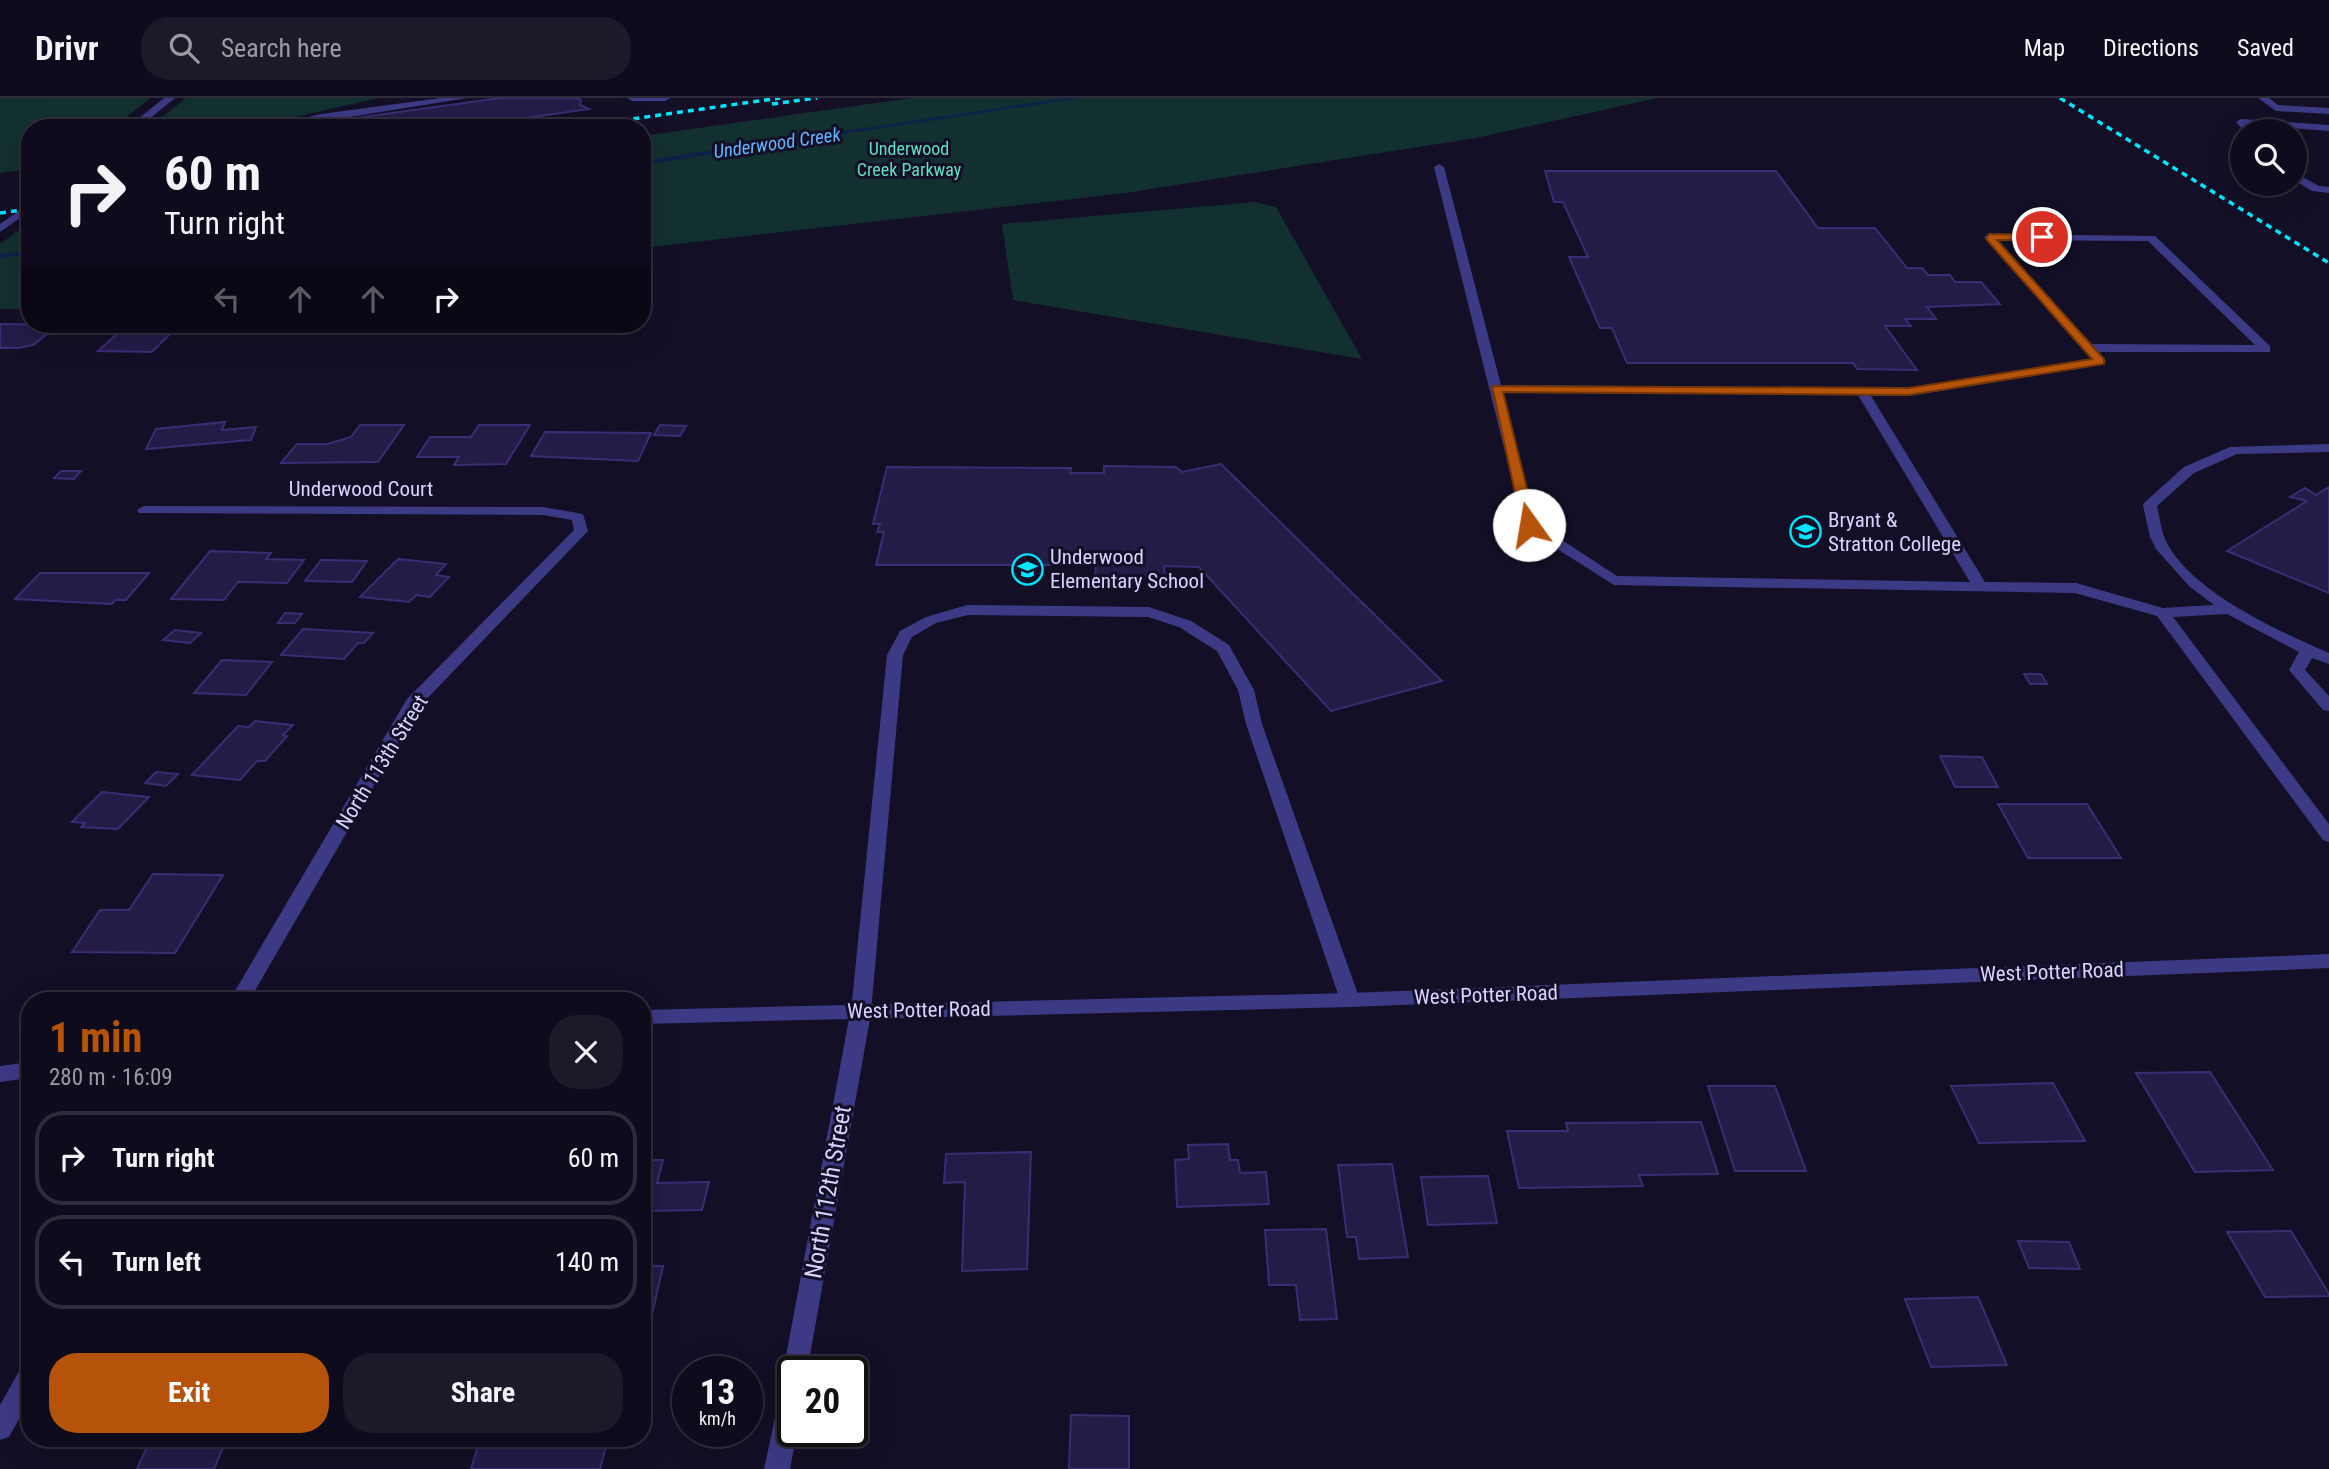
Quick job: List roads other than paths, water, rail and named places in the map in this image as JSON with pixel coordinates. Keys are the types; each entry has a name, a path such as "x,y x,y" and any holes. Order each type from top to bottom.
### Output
{"street":[{"path":"143,119 170,98"},
{"path":"311,119 462,98"},
{"path":"632,98 665,98"},
{"path":"2263,98 2276,108 2329,111"},
{"path":"2307,126 2329,128"},
{"path":"1439,167 1529,525 1614,580 2076,588 2162,613 2233,609"},
{"path":"2307,184 2316,190 2329,190"},
{"path":"0,229 21,213"},
{"path":"1496,389 1909,392 2100,361 2088,348 1989,237 2151,238 2266,349 2088,348"},
{"path":"1861,391 1980,586"},
{"path":"2329,448 2235,450 2189,470 2150,505 2160,545 2197,585 2277,638 2329,659"},
{"name":"Underwood Court","path":"144,510 543,511 578,517"},
{"name":"North 113th Street","path":"244,992 413,703 581,531 578,517"},
{"name":"North 112th Street","path":"798,1356 861,1012 895,655 906,634 931,620 967,610 1149,612 1185,624 1223,648 1246,690 1254,724 1350,1000"},
{"path":"2162,613 2329,836"},
{"path":"2308,651 2297,670 2329,706"},
{"name":"West Potter Road","path":"651,1017 1350,1000 2329,961"},
{"path":"0,1074 21,1071"},
{"path":"0,1429 21,1391"},
{"path":"777,1469 781,1447"}],"waterway":[{"name":"Underwood Creek","path":"651,162 1078,98"},
{"name":"Underwood Creek","path":"0,256 21,253"}],"railway":[{"path":"632,119 780,98"},
{"path":"772,104 817,98"},
{"path":"2060,98 2329,263"},
{"path":"0,213 21,210"}],"place":[{"name":"Bryant & Stratton College","path":"1805,532"},
{"name":"Underwood Elementary School","path":"1027,569"}],"park label":[{"name":"Underwood Creek Parkway","path":"909,158"}]}
